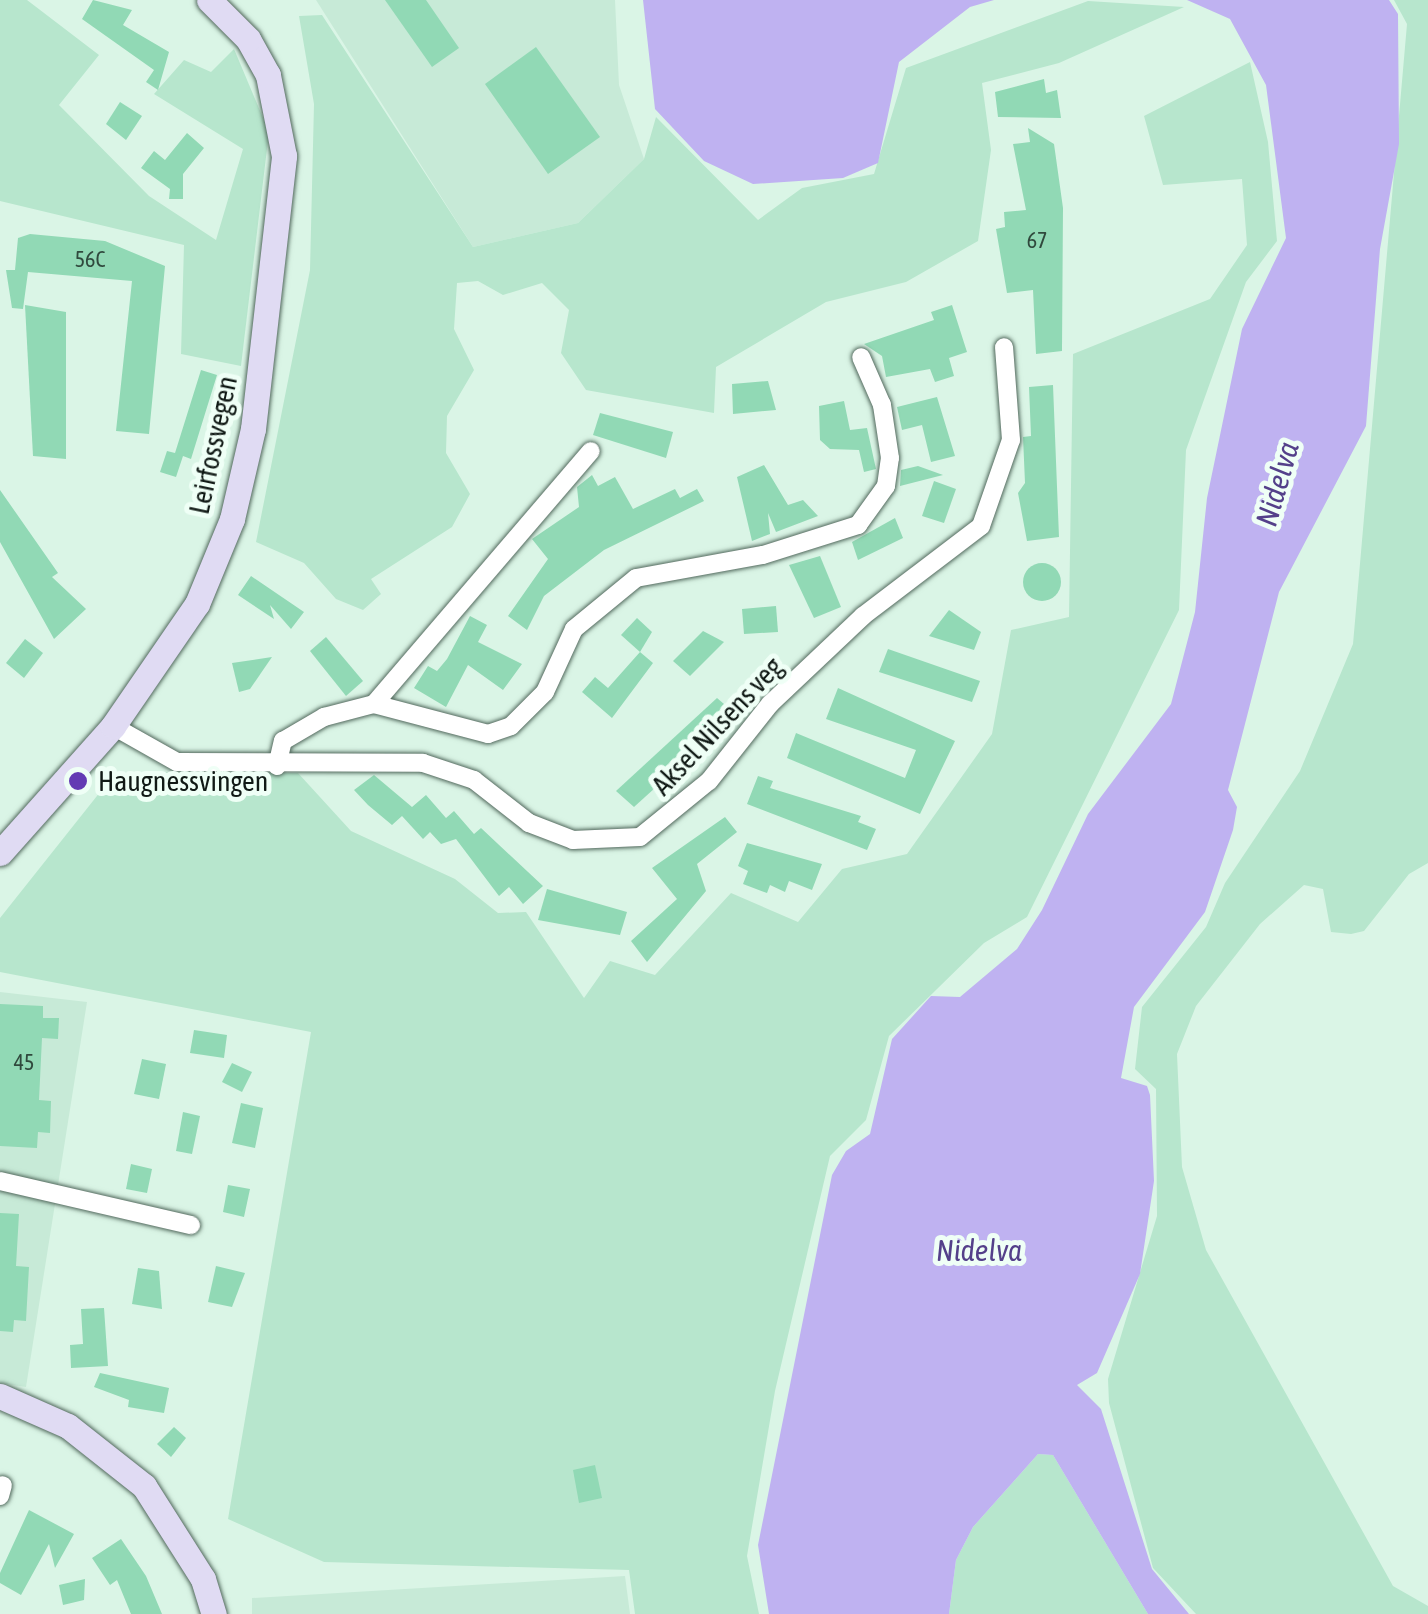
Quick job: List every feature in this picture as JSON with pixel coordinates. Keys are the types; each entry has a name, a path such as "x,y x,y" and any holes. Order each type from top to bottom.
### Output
{"street":[{"name":"Leirfossvegen","path":"0,853 113,726 197,604 232,519 252,429 284,156 268,75 248,39 209,0"},
{"name":"Aksel Nilsens veg","path":"113,726 177,762 277,766 423,763 474,780 529,823 573,840 618,841 663,824 859,620 981,526 1011,440 1004,347"},
{"path":"277,766 283,742 324,717 374,704 488,734 511,726 545,692 574,629 636,578 763,555 858,525 886,486 890,458 882,405 861,357"},
{"path":"374,704 591,451"},
{"path":"0,1181 191,1225"},
{"path":"0,1396 68,1426 144,1486 204,1579 214,1614"}],"shaded area":[{"path":"0,0 27,0 99,55 59,105 149,196 216,240 243,149 154,94 184,60 211,72 234,49 269,132 241,366 181,354 184,245 0,201"},
{"path":"316,0 615,0 619,85 644,159 578,223 473,247"},
{"path":"1394,0 1428,0 1428,863 1409,874 1364,931 1351,934 1331,932 1323,889 1304,885 1260,924 1196,1006 1177,1054 1182,1167 1206,1250 1393,1586 1428,1606 1428,1614 1196,1614 1153,1568 1109,1403 1108,1379 1157,1216 1156,1089 1135,1069 1142,1007 1206,927 1225,883 1300,771 1353,644 1407,24"},
{"path":"1088,1 1184,7 1059,63 982,83 991,150 978,241 906,282 826,302 716,367 714,413 586,390 561,353 569,310 542,283 503,295 478,281 457,283 454,329 474,370 447,416 446,453 470,494 452,527 371,579 381,594 363,610 336,599 304,563 256,542 310,270 314,104 299,16 322,15 473,247 578,223 644,159 656,117 758,220 802,188 874,174 906,68"},
{"path":"1250,62 1268,142 1277,241 1246,282 1186,450 1179,610 1027,917 984,943 889,1036 866,1120 830,1156 775,1391 747,1556 759,1614 635,1614 629,1570 324,1562 228,1519 311,1032 0,972 0,918 116,772 298,773 351,831 455,879 498,913 526,912 584,998 610,961 655,975 731,893 798,922 842,869 907,854 992,734 1011,630 1069,617 1073,354 1210,299 1247,245 1242,179 1163,185 1144,116"},
{"path":"0,992 87,1002 26,1387 0,1383"},
{"path":"1038,1454 1053,1455 1148,1614 949,1614 956,1560 973,1527"},
{"path":"625,1576 630,1614 252,1614 252,1598"}],"water":[{"path":"643,0 994,0 970,7 899,62 878,163 843,178 753,184 704,161 655,109"},
{"name":"Nidelva","path":"1187,0 1389,0 1398,14 1399,144 1380,249 1366,426 1279,592 1228,790 1237,807 1233,830 1205,912 1134,1007 1121,1078 1147,1086 1150,1095 1154,1181 1140,1274 1097,1373 1077,1385 1101,1409 1152,1569 1189,1614 1148,1614 1053,1455 1038,1454 973,1527 956,1560 949,1614 769,1614 758,1545 832,1175 846,1151 870,1134 892,1039 931,996 960,997 1017,949 1042,910 1088,814 1171,704 1195,612 1207,498 1242,329 1286,238 1266,85 1230,19"}],"building":[{"path":"93,0 132,10 123,25 169,52 158,90 146,82 154,70 82,19"},
{"path":"385,0 426,0 459,48 432,67"},
{"path":"536,47 600,137 548,174 485,84"},
{"path":"1044,79 1046,93 1057,90 1061,118 998,117 995,92"},
{"path":"120,102 142,116 126,140 106,124"},
{"path":"1028,128 1054,144 1063,208 1062,351 1036,354 1033,290 1007,293 996,229 1005,227 1004,212 1026,210 1013,144 1030,142"},
{"path":"187,133 204,148 183,174 183,199 169,199 170,189 141,168 154,151 165,160"},
{"path":"30,234 105,241 165,266 149,434 116,431 132,281 28,272 23,309 12,308 6,270 15,270 18,238"},
{"path":"25,305 66,312 66,459 33,456"},
{"path":"952,305 967,352 949,358 954,376 935,382 930,369 886,377 882,356 864,344 934,320 931,312"},
{"path":"201,370 217,375 191,459 183,456 176,477 160,472 167,451 175,453"},
{"path":"768,381 776,410 733,414 732,384"},
{"path":"1053,385 1059,537 1027,541 1018,493 1025,483 1023,437 1031,436 1029,387"},
{"path":"937,397 955,456 931,462 922,425 902,430 897,407"},
{"path":"844,401 850,430 867,428 876,469 864,472 859,450 830,449 820,440 819,406"},
{"path":"600,413 673,432 666,458 593,435"},
{"path":"764,465 788,505 803,500 818,516 776,532 768,513 770,534 752,541 737,477"},
{"path":"918,466 943,475 900,486 901,470"},
{"path":"592,475 598,486 615,477 633,509 675,489 680,498 697,489 704,501 604,550 544,596 527,630 508,616 548,559 532,539 579,507 577,487"},
{"path":"934,481 956,489 944,523 922,516"},
{"path":"0,490 58,573 52,577 86,609 54,639 0,542"},
{"path":"895,518 903,538 858,560 852,542"},
{"path":"820,556 841,607 814,618 789,565"},
{"path":"1042,563 1055,569 1061,582 1055,595 1042,601 1029,595 1023,582 1029,569"},
{"path":"251,576 304,612 291,629 270,605 274,619 238,595"},
{"path":"776,606 778,632 744,634 742,609"},
{"path":"949,610 981,632 974,650 929,636"},
{"path":"470,616 487,625 478,642 522,664 503,690 468,665 446,707 414,688 428,666 437,671 447,659"},
{"path":"637,618 652,632 640,652 621,635"},
{"path":"703,631 724,642 690,676 673,661"},
{"path":"326,637 363,681 346,696 310,651"},
{"path":"25,639 43,653 24,678 6,663"},
{"path":"888,649 980,681 972,702 879,672"},
{"path":"640,652 653,663 612,718 582,692 595,677 608,688"},
{"path":"272,657 250,689 239,692 232,663"},
{"path":"838,688 955,741 920,814 787,758 796,733 905,778 916,750 826,719"},
{"path":"717,698 731,710 709,739 634,807 616,791"},
{"path":"374,775 412,807 426,795 446,818 454,811 474,834 481,828 543,886 523,904 509,887 499,896 456,839 441,844 430,832 423,839 402,816 392,825 368,805 354,790"},
{"path":"758,776 773,781 770,788 861,816 858,822 876,829 867,850 747,804"},
{"path":"725,817 737,832 697,864 706,891 647,962 631,941 677,899 652,868"},
{"path":"747,843 822,864 812,890 789,881 785,892 770,885 767,893 743,884 748,871 738,866"},
{"path":"547,889 627,912 620,935 538,920"},
{"path":"0,1004 43,1006 43,1018 59,1018 58,1039 42,1038 39,1100 51,1101 50,1133 38,1132 37,1148 0,1146"},
{"path":"194,1030 227,1035 224,1058 190,1053"},
{"path":"142,1059 166,1064 159,1099 134,1094"},
{"path":"232,1063 252,1072 242,1092 222,1082"},
{"path":"241,1103 263,1108 255,1148 232,1143"},
{"path":"183,1112 200,1116 192,1154 176,1151"},
{"path":"131,1164 152,1169 147,1193 126,1189"},
{"path":"228,1185 250,1189 244,1217 223,1212"},
{"path":"0,1213 19,1214 16,1266 29,1267 26,1321 14,1320 13,1332 0,1331"},
{"path":"216,1266 245,1273 232,1307 208,1302"},
{"path":"138,1268 159,1271 162,1309 132,1304"},
{"path":"104,1308 108,1366 71,1368 70,1345 83,1344 81,1309"},
{"path":"100,1373 169,1388 164,1413 128,1407 129,1400 94,1387"},
{"path":"174,1427 186,1438 171,1457 157,1444"},
{"path":"595,1465 602,1498 579,1503 573,1470"},
{"path":"29,1510 74,1534 55,1568 49,1544 21,1595 0,1583 0,1573"},
{"path":"121,1539 146,1576 162,1614 131,1614 117,1580 110,1585 92,1558"},
{"path":"85,1579 84,1600 63,1605 59,1585"}],"place":[{"name":"Haugnessvingen","path":"78,781"}]}
